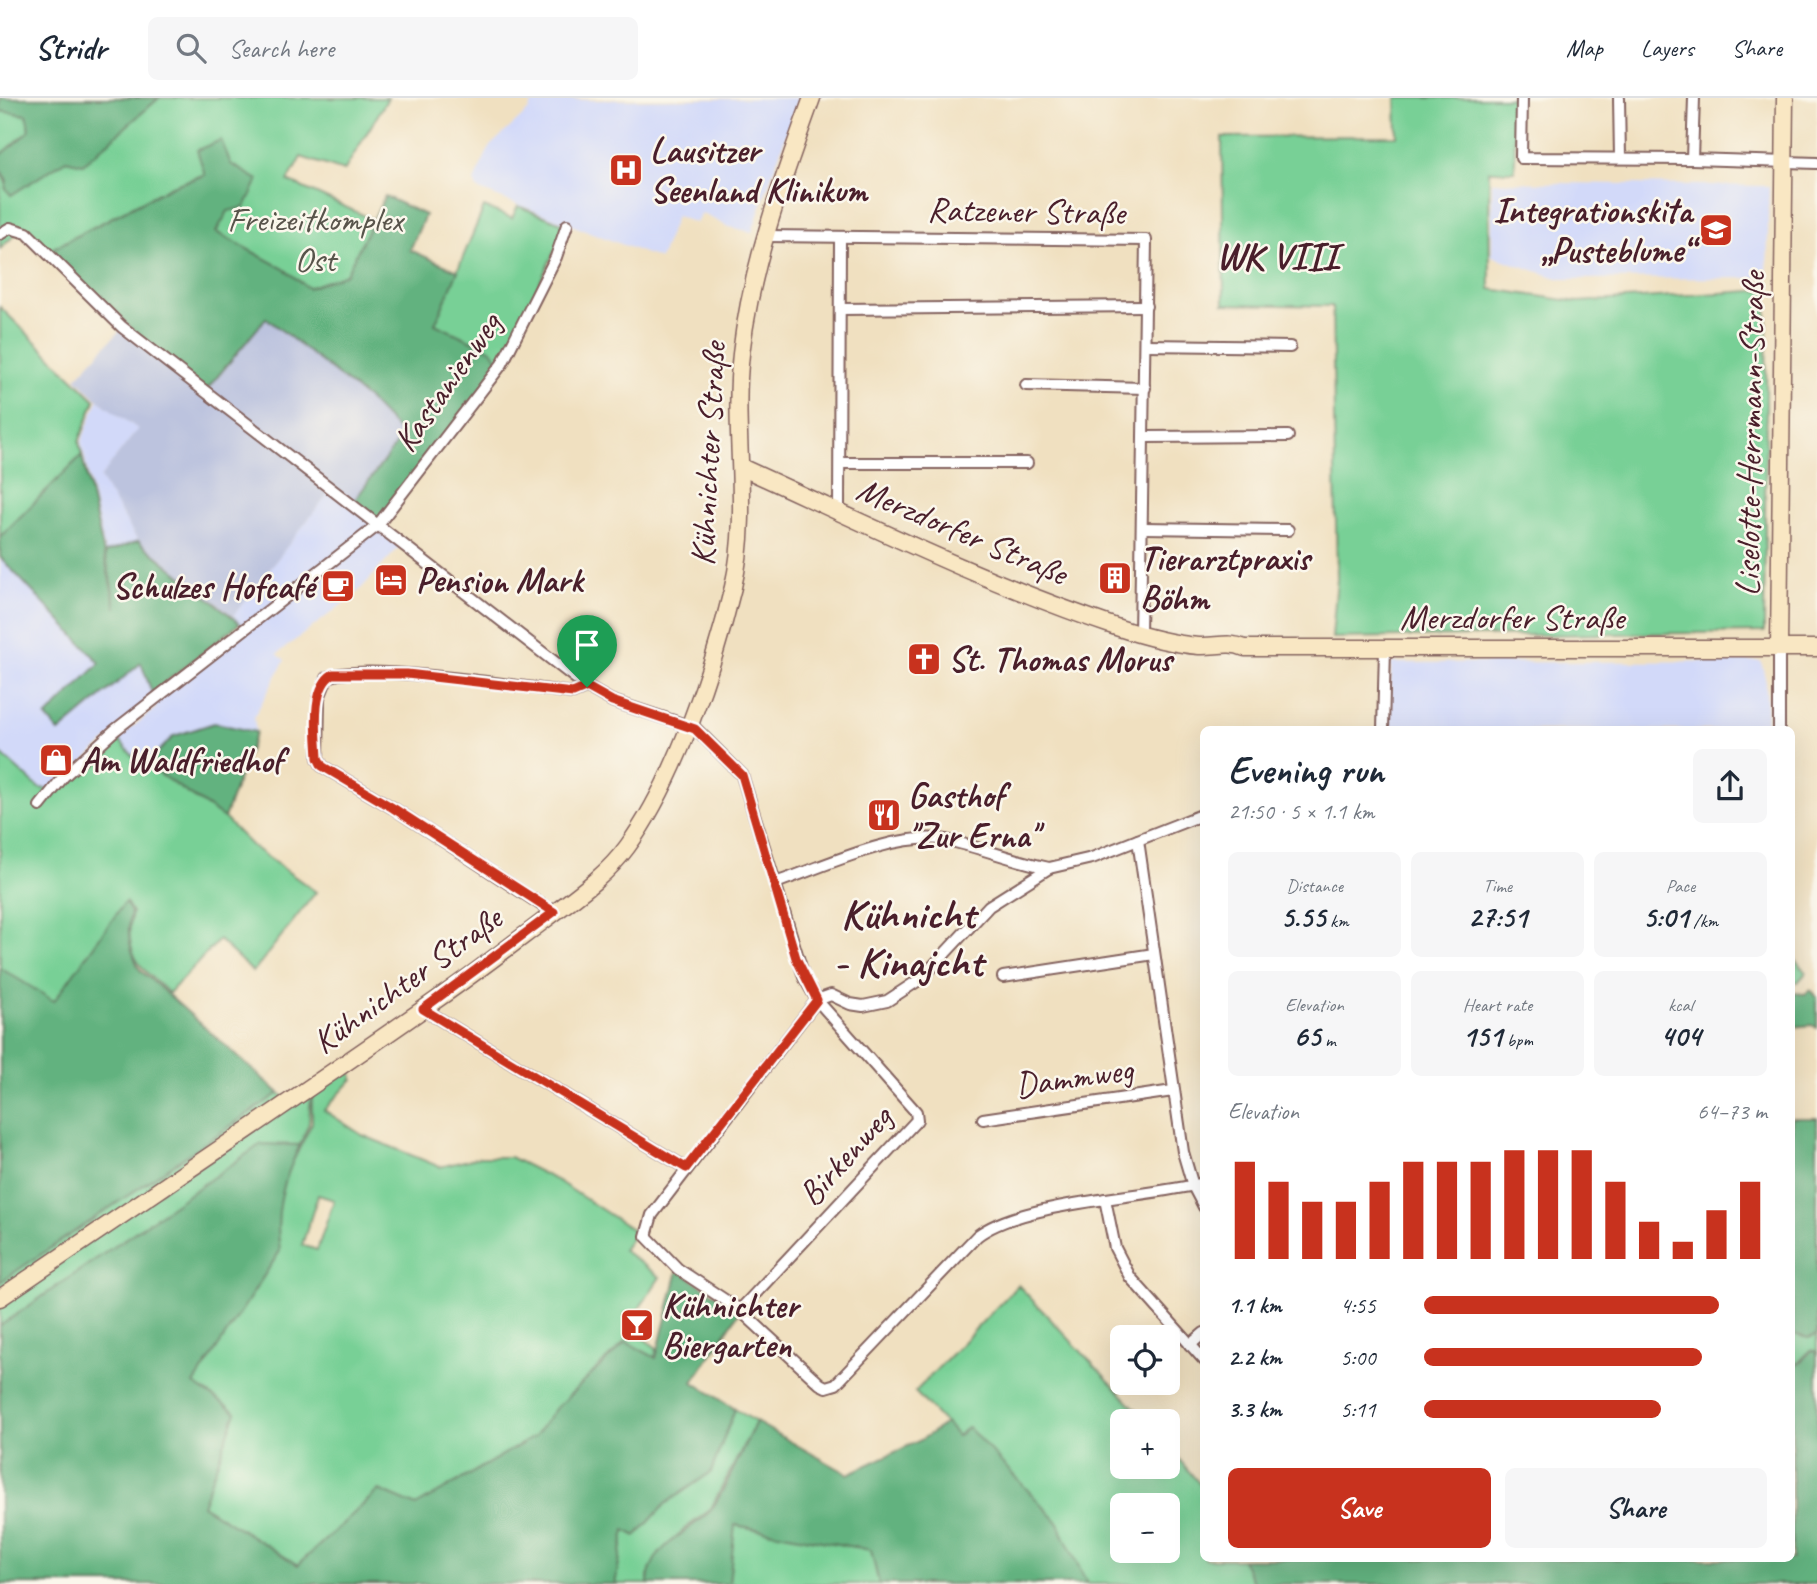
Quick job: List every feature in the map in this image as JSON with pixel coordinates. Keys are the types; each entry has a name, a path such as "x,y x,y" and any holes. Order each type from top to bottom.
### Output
{"street":[{"name":"Kühnichter Straße","path":"0,1298 423,1009 592,884 627,848 655,802 690,726 733,590 740,535 743,468 738,394 741,352 765,236 812,98"},
{"path":"1522,98 1521,158 1785,160 1817,163"},
{"path":"1619,98 1620,158"},
{"path":"1692,159 1694,98"},
{"name":"Liselotte-Herrmann-Straße","path":"1779,726 1785,98"},
{"name":"Kastanienweg","path":"377,526 502,365 556,257 567,225"},
{"path":"0,234 10,228 27,233 122,327 587,687 612,701 690,726 708,740 742,775 796,958 817,1000"},
{"name":"Ratzener Straße","path":"765,236 1146,240 1146,437 1140,635"},
{"path":"839,513 840,238"},
{"path":"841,309 1146,306"},
{"path":"1146,345 1290,347"},
{"path":"1026,385 1145,388"},
{"path":"1146,437 1288,436"},
{"path":"841,463 1027,463"},
{"name":"Merzdorfer Straße","path":"743,468 839,513 1050,604 1140,635 1203,646 1217,642 1234,643 1245,648 1817,648"},
{"path":"40,806 64,776 115,730 377,526"},
{"path":"1144,528 1288,530"},
{"path":"1383,726 1385,648"},
{"path":"554,912 393,808 322,766 318,758 318,698 327,678 348,673 407,674 573,693 587,687"},
{"path":"1138,840 1183,1152 1198,1184 1105,1199 1005,1221 977,1236 831,1387 820,1384 740,1310 678,1269 646,1236 652,1214 817,1000 831,995 850,1004 863,1006 887,1001 922,978 989,906 1049,868 1092,858 1200,816"},
{"path":"775,883 912,840 945,840 1049,868"},
{"path":"1019,862 1023,884"},
{"path":"1003,977 1154,954"},
{"name":"Birkenweg","path":"740,1310 917,1120 916,1112 817,1000"},
{"path":"423,1009 686,1168"},
{"name":"Dammweg","path":"983,1119 1173,1091"},
{"path":"1105,1199 1115,1248 1125,1268 1200,1356"},
{"path":"1190,1345 1200,1336"}],"shaded area":[{"name":"Lausitzer Seenland Klinikum","path":"525,98 799,98 752,232 729,227 701,213 696,223 676,216 660,259 477,189 474,181 490,146 528,111 533,102"},
{"path":"1492,182 1769,186 1767,278 1560,279 1492,256"},
{"path":"266,318 368,399 404,435 351,505 330,491 233,616 138,541 100,478 138,429 98,400 76,378 122,328 204,395"},
{"path":"98,400 138,429 100,478 138,541 105,553 81,442"},
{"path":"330,491 401,545 357,593 277,654 285,660 254,717 256,732 213,723 174,736 146,764 133,756 118,739 156,708 153,701 244,628 233,616"},
{"path":"0,557 100,663 47,717 59,731 141,663 147,674 152,700 54,788 39,788 0,753"},
{"path":"1761,661 1766,682 1767,726 1390,726 1391,663"}],"green space":[{"path":"0,98 159,98 83,164 66,160 11,195 5,188 7,181 0,169 0,156 29,131 27,115 0,111"},
{"name":"Freizeitkomplex Ost","path":"159,98 388,98 344,171 301,157 288,181 374,220 346,274 308,288 284,269 216,232 228,211 205,174 172,186 46,252 20,230 0,249 0,169 11,195 66,160 83,164"},
{"path":"1396,98 1514,98 1515,171 1489,171 1490,289 1578,302 1767,290 1764,632 1332,638 1337,578 1332,306 1224,304 1222,137 1397,136"},
{"path":"0,111 27,115 29,131 0,156"},
{"path":"221,140 231,164 258,180 245,207 228,211 216,232 284,269 308,288 346,274 385,196 425,215 410,250 458,271 435,324 492,350 501,364 377,525 351,505 403,435 368,399 266,318 204,393 46,252 172,186 205,175 197,150"},
{"path":"518,206 567,225 501,364 435,324 484,207 512,218"},
{"path":"0,307 95,400 79,442 82,455 0,537"},
{"path":"82,455 116,608 105,553 138,541 240,623 152,693 141,663 59,732 46,717 100,663 0,557 0,537"},
{"path":"214,723 256,732 224,818 146,764 174,736"},
{"path":"118,739 133,756 224,818 252,846 316,892 253,972 219,940 169,993 149,975 136,958 130,938 132,912 126,902 54,1002 0,968 0,753 39,788 60,791"},
{"path":"125,902 131,912 130,942 140,970 279,1093 0,1282 0,968 54,1001"},
{"path":"1795,959 1806,973 1795,982"},
{"path":"1810,990 1817,998 1817,1028 1812,1025 1795,1027 1795,993 1805,994"},
{"path":"348,1061 353,1079 324,1110 362,1135 440,1167 480,1157 510,1157 558,1181 636,1232 623,1250 660,1277 627,1327 657,1348 655,1358 626,1341 556,1408 535,1436 416,1506 379,1490 298,1565 202,1505 236,1412 194,1384 280,1251 277,1226 279,1200 287,1173 312,1123 312,1088","holes":["318,1195 334,1200 317,1250 302,1245"]},
{"path":"311,1089 309,1123 300,1145 261,1145 0,1326 0,1299"},
{"path":"279,1093 285,1097 0,1297 0,1282"},
{"path":"1795,1118 1817,1118 1817,1335 1808,1338 1795,1335"},
{"path":"261,1144 300,1145 281,1196 278,1223 280,1251 194,1384 236,1412 202,1505 298,1565 379,1490 416,1506 535,1436 556,1408 626,1342 656,1358 678,1270 740,1311 693,1382 735,1409 711,1472 665,1504 636,1536 625,1530 615,1584 0,1584 0,1326"},
{"path":"1018,1285 1110,1382 1110,1395 1122,1395 1136,1409 1110,1409 1110,1479 1180,1479 1180,1460 1200,1484 1200,1562 1243,1562 1254,1584 1087,1584 1057,1521 968,1428 957,1436 915,1392"},
{"path":"1795,1334 1808,1338 1817,1335 1817,1352 1811,1350 1797,1364"},
{"path":"1812,1350 1817,1352 1817,1584 1254,1584 1243,1562 1795,1562 1795,1363 1798,1364"},
{"path":"735,1409 756,1422 710,1510 683,1530 648,1576 648,1584 615,1584 625,1530 636,1536 665,1504 711,1472"},
{"path":"756,1422 848,1474 921,1440 946,1423 957,1436 968,1427 1057,1521 1087,1584 879,1584 871,1550 735,1525 729,1584 648,1584 650,1571 662,1550 701,1519 715,1504"},
{"path":"734,1525 871,1550 879,1584 729,1584"}],"place":[{"name":"Lausitzer Seenland Klinikum","path":"626,170"},
{"name":"Integrationskita „Pusteblume“","path":"1716,230"},
{"name":"Tierarztpraxis Böhm","path":"1115,578"},
{"name":"Pension Mark","path":"391,580"},
{"name":"Schulzes Hofcafé","path":"338,586"},
{"name":"St. Thomas Morus","path":"924,659"},
{"name":"Am Waldfriedhof","path":"56,760"},
{"name":"Gasthof \"Zur Erna\"","path":"884,815"},
{"name":"Kühnichter Biergarten","path":"637,1325"}],"district":[{"name":"WK VIII","path":"1277,256"},
{"name":"Kühnicht - Kinajcht","path":"908,938"}],"route":[{"path":"333,674 407,674 573,693 587,687 612,701 695,729 734,764 742,775 755,810 796,958 817,1000 686,1168 423,1009 554,912 393,808 333,775 322,766 318,758 318,698 327,678 333,674"}]}
